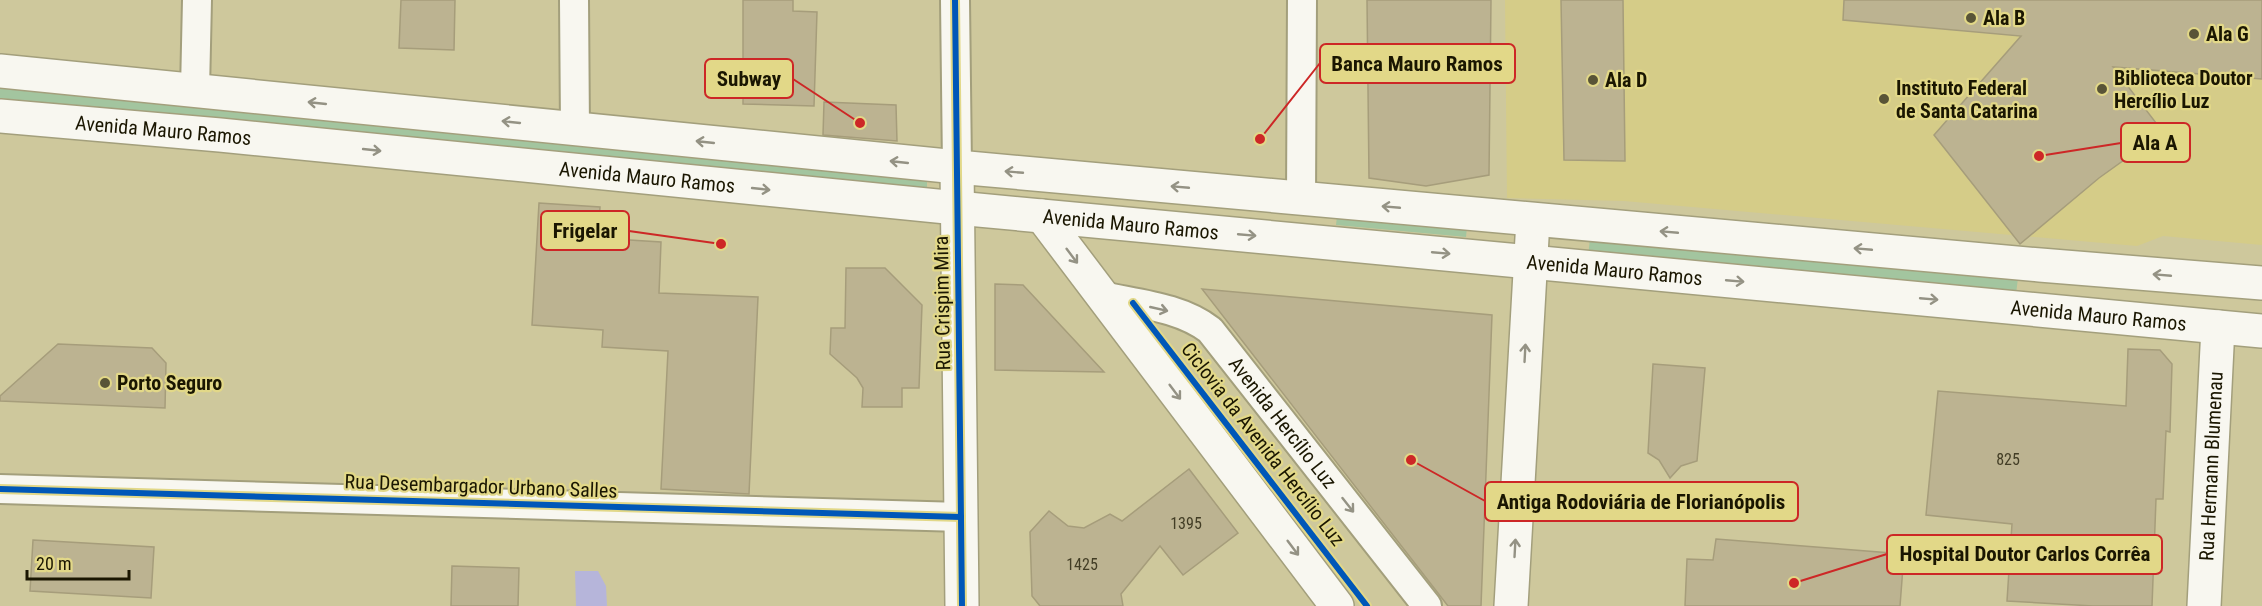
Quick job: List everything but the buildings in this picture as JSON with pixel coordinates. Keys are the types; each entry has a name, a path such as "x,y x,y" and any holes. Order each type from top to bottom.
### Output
{"main road":[{"name":"Avenida Mauro Ramos","path":"0,71 957,167 2262,283"},
{"name":"Avenida Mauro Ramos","path":"0,116 220,135 957,208 2262,331"},
{"name":"Rua Crispim Mira","path":"957,167 962,606"},
{"path":"1070,177 1045,193 1042,216 1337,606"},
{"path":"1512,606 1533,220"},
{"name":"Rua Hermann Blumenau","path":"2204,606 2220,279"}],"street":[{"path":"195,90 197,0"},
{"path":"574,0 575,129"},
{"name":"Rua Crispim Mira","path":"956,0 957,167"},
{"path":"1301,198 1302,0"},
{"name":"Avenida Hercílio Luz","path":"1102,296 1196,319 1210,330 1427,606"},
{"name":"Rua Desembargador Urbano Salles","path":"0,489 961,517"}],"shaded area":[{"name":"Instituto Federal de Santa Catarina","path":"1505,0 2262,0 2262,245 2163,236 2137,246 1624,201 1507,198"}],"green space":[{"path":"0,87 927,177 927,189 310,132 0,98"},
{"path":"1337,216 1467,227 1466,237 1336,225"},
{"path":"1590,239 2018,278 2016,294 1588,256"}],"water":[{"path":"575,571 598,571 606,586 607,606 576,606"}],"cycle path":[{"path":"955,0 962,606"},
{"name":"Ciclovia da Avenida Hercílio Luz","path":"1133,303 1367,606"},
{"path":"0,489 961,517"}],"place":[{"name":"Ala B","path":"1971,18"},
{"name":"Ala G","path":"2194,34"},
{"name":"Ala D","path":"1593,80"},
{"name":"Biblioteca Doutor Hercílio Luz","path":"2102,89"},
{"name":"Instituto Federal de Santa Catarina","path":"1884,99"},
{"name":"Subway","path":"860,123"},
{"name":"Banca Mauro Ramos","path":"1260,139"},
{"name":"Ala A","path":"2039,156"},
{"name":"Frigelar","path":"721,244"},
{"name":"Porto Seguro","path":"105,383"},
{"name":"Antiga Rodoviária de Florianópolis","path":"1411,460"},
{"name":"Hospital Doutor Carlos Corrêa","path":"1794,583"}]}
